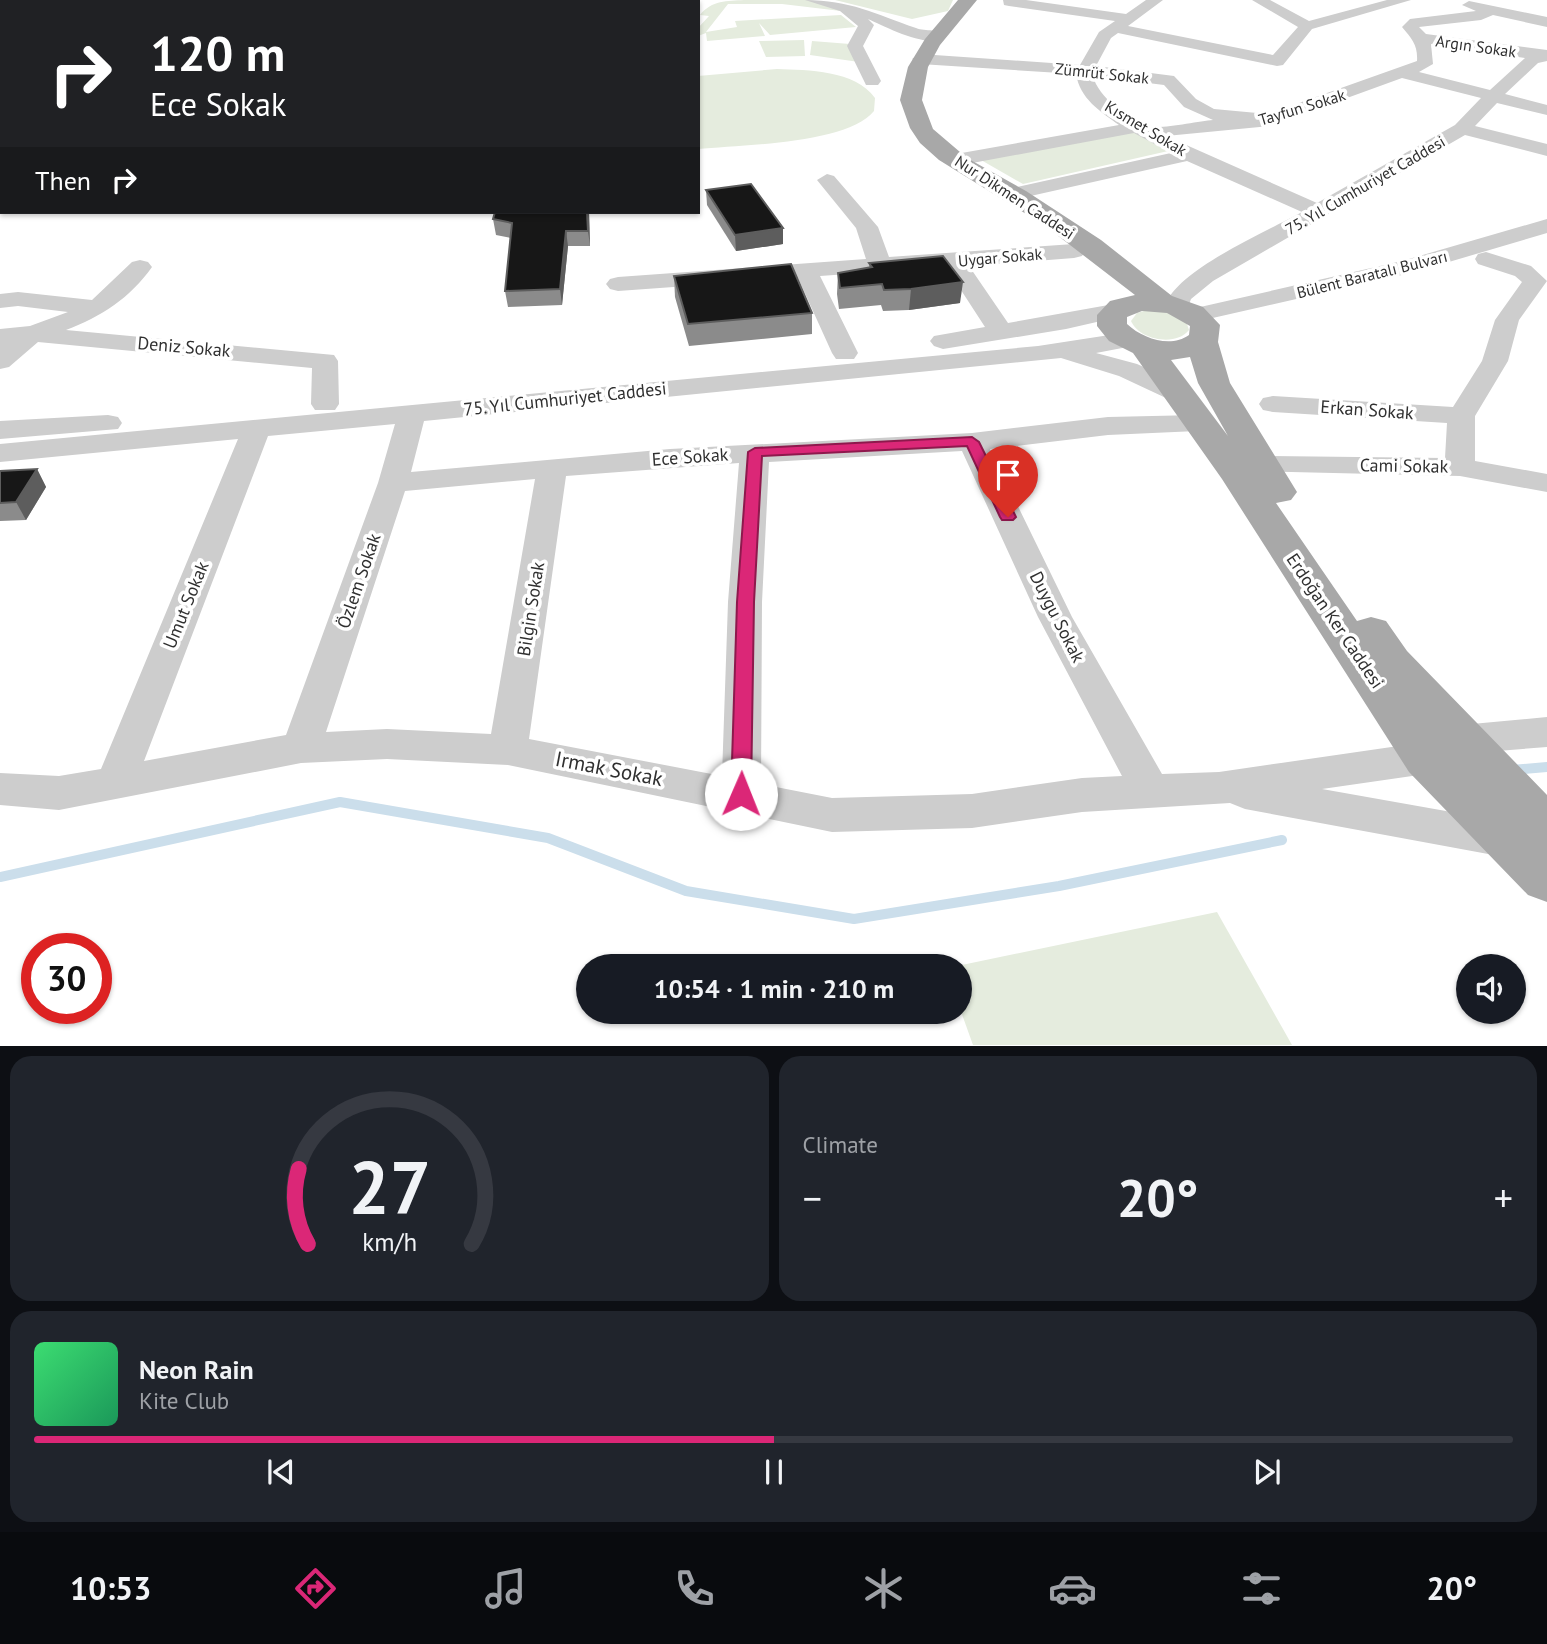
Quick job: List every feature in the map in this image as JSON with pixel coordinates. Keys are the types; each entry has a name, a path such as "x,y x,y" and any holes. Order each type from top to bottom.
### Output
{"main road":[{"name":"Nur Dikmen Caddesi","path":"953,0 932,31 920,59 911,96 915,116 928,137 956,160 1062,226 1189,319"},
{"name":"Nur Dikmen Caddesi","path":"968,0 904,56 896,87 895,112 912,144 949,173 1046,230 1074,251 1122,307 1112,326 1136,343"},
{"path":"1122,307 1189,319 1177,349 1136,343"},
{"name":"Erdoğan Ker Caddesi","path":"1189,319 1213,383 1260,465 1391,662 1443,749 1498,778 1535,839 1547,879"},
{"name":"Erdoğan Ker Caddesi","path":"1136,343 1443,749 1535,839"}],"street":[{"path":"812,0 845,7 890,23 932,31"},
{"path":"1085,71 1110,29 1156,0"},
{"path":"1265,0 1307,26"},
{"path":"1362,0 1385,6"},
{"path":"1009,2 1110,29 1277,61 1307,26 1404,0"},
{"path":"1517,0 1547,9"},
{"path":"1450,1 1547,22"},
{"path":"845,7 866,25 855,46 872,81"},
{"name":"Argın Sokak","path":"1490,10 1481,15 1415,22 1410,27 1421,38 1547,55"},
{"name":"Tayfun Sokak","path":"956,160 1143,129 1270,120 1425,64 1426,51 1421,38"},
{"path":"1202,62 1217,50"},
{"name":"75. Yıl Cumhuriyet Caddesi","path":"1189,319 1180,296 1205,276 1462,130 1491,97 1532,60 1547,55"},
{"name":"Zümrüt Sokak","path":"920,59 1168,80 1177,84 1189,103 1210,113 1270,120"},
{"name":"Kısmet Sokak","path":"1085,71 1088,90 1109,109 1189,155 1277,196 1319,211"},
{"path":"1403,73 1547,110"},
{"path":"1462,130 1547,150"},
{"path":"1013,194 1189,155"},
{"path":"827,180 867,227 880,266"},
{"name":"Bülent Baratalı Bulvarı","path":"1189,319 1407,267 1547,226"},
{"name":"Bülent Baratalı Bulvarı","path":"1189,319 1486,259 1547,240"},
{"name":"Uygar Sokak","path":"618,284 754,272 806,271 1074,251"},
{"path":"1460,467 1461,416 1495,361 1507,320 1535,281 1523,271 1486,259"},
{"path":"954,261 1002,333"},
{"path":"0,361 9,348 30,334 97,307 141,267"},
{"path":"806,271 845,353"},
{"path":"0,301 18,299 97,307"},
{"name":"75. Yıl Cumhuriyet Caddesi","path":"0,430 325,404 845,353 1002,333 1122,307"},
{"name":"Deniz Sokak","path":"0,337 30,334 325,361 325,404"},
{"name":"75. Yıl Cumhuriyet Caddesi","path":"0,453 1136,343"},
{"path":"1059,351 1128,370 1186,407"},
{"name":"Erkan Sokak","path":"1273,404 1461,416"},
{"name":"Ece Sokak","path":"393,483 755,452 972,442 1108,426 1186,407"},
{"name":"Özlem Sokak","path":"302,748 393,483 412,414"},
{"name":"Umut Sokak","path":"116,781 257,428"},
{"name":"Duygu Sokak","path":"972,442 1055,617 1149,789"},
{"path":"741,794 745,602 755,452"},
{"name":"Cami Sokak","path":"1260,465 1460,467 1547,483"},
{"name":"Bilgin Sokak","path":"508,750 552,468"},
{"path":"1219,788 1547,732"},
{"name":"Irmak Sokak","path":"0,789 59,793 302,748 387,744 508,750 741,794 832,815 972,811 1082,794 1219,788"},
{"path":"1498,778 1547,798"},
{"path":"1219,788 1535,839"}],"shaded area":[{"path":"810,0 845,7 841,11 782,4 728,4 706,32 737,27 735,21 841,15 856,27 770,35 759,23 765,36 707,41 706,33 700,35 700,26 709,16 700,15 720,2"},
{"path":"835,0 953,0 948,11 912,19"},
{"path":"804,40 805,56 766,57 759,41"},
{"path":"812,41 850,44 859,62 810,55"},
{"path":"777,69 830,73 856,82 866,89 875,98 874,111 861,122 818,136 765,144 700,149 700,76"},
{"path":"1138,127 1177,149 1023,184 981,160"},
{"path":"1163,311 1186,321 1189,330 1167,340 1149,337 1135,328 1131,321 1137,313"},
{"path":"1217,912 1292,1045 973,1045 965,1024 972,1024 972,963"}],"building":[{"path":"751,184 783,228 735,235 706,190"},
{"path":"494,214 587,214 588,231 566,231 560,289 505,291 512,223 493,219"},
{"path":"943,256 963,282 911,289 884,290 882,284 840,288 838,273 872,267 869,263"},
{"path":"791,264 812,313 688,324 674,276"},
{"path":"37,469 16,502 0,503 0,471"}],"waterway":[{"path":"1512,770 1547,767"},
{"path":"0,877 340,802 548,838 686,891 854,919 1059,886 1282,840"}],"route":[{"path":"741,794 745,602 755,452 972,442 1008,517"}]}
